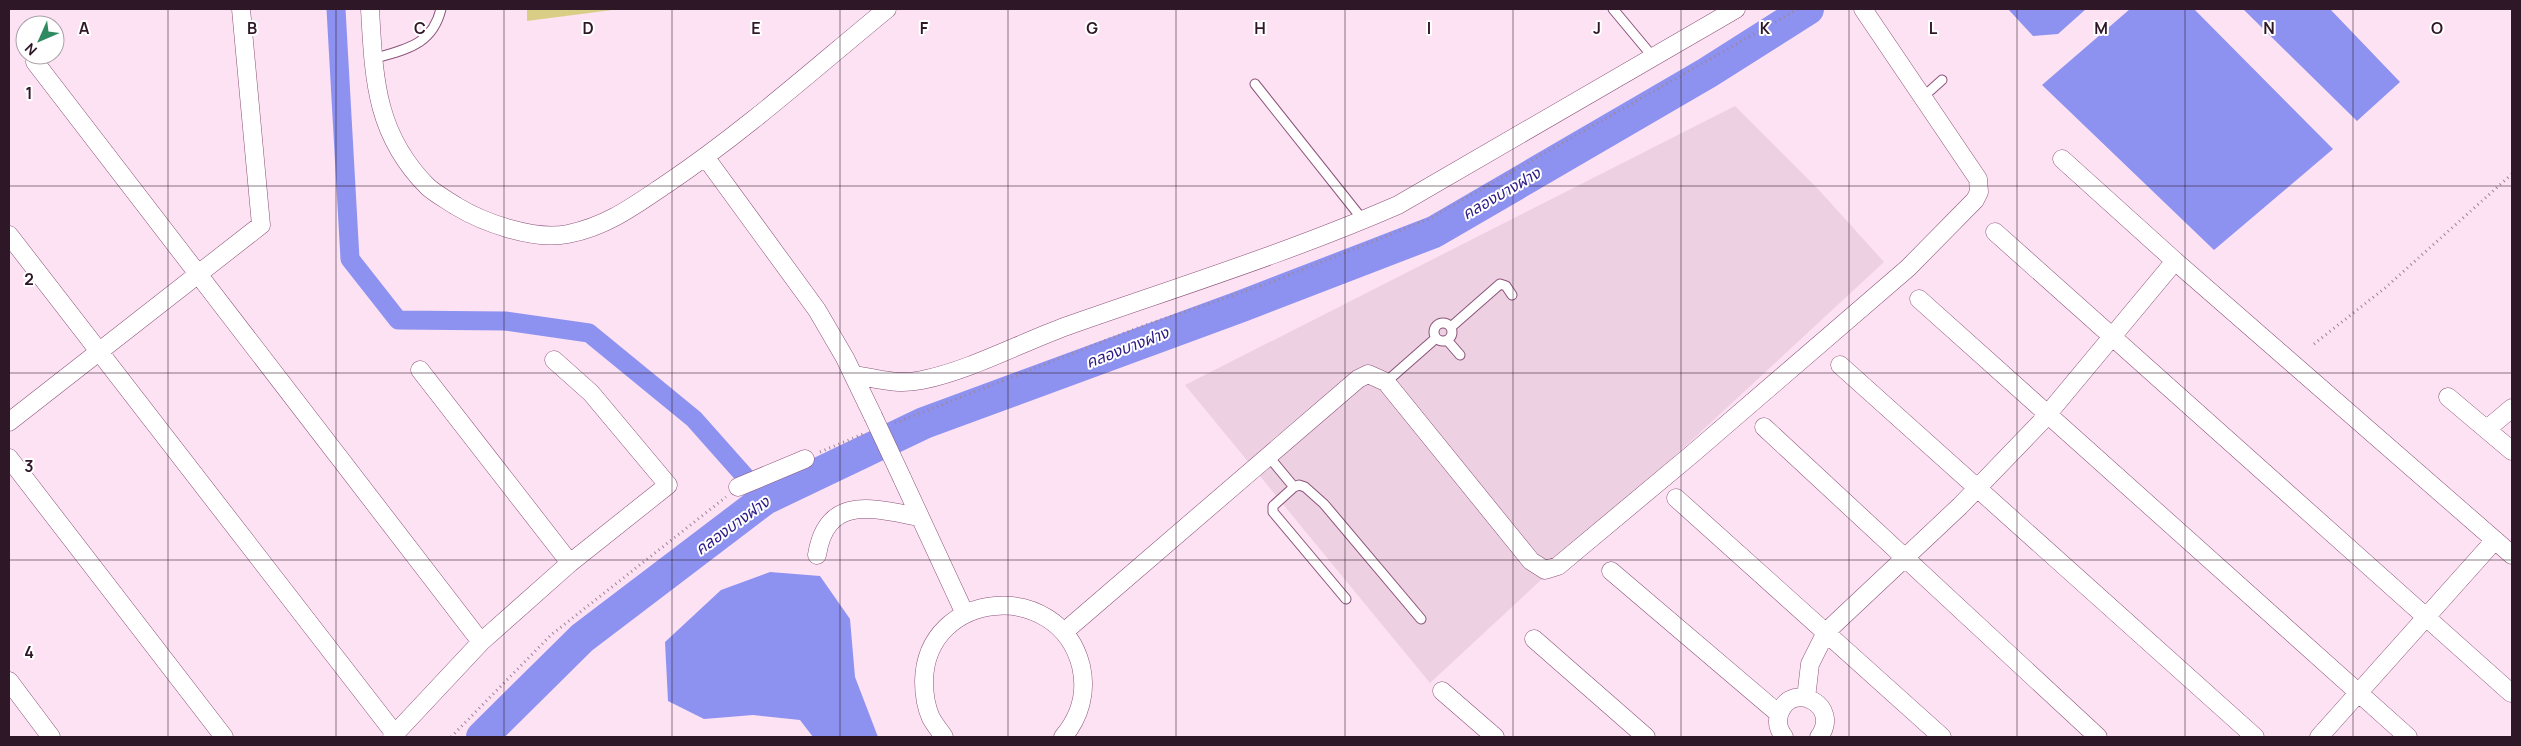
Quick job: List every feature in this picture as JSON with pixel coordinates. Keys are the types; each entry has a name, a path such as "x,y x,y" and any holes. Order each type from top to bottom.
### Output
{"street":[{"path":"9,422 261,225 241,9"},
{"path":"370,9 374,78 384,119 401,154 429,188 464,210 500,226 536,234 567,234 614,220 706,158 887,9"},
{"path":"854,375 897,382 943,375 1044,335 1278,253 1363,220 1398,205 1736,9"},
{"path":"1064,632 1358,379 1368,374 1386,382 1531,561 1545,570 1558,566 1691,455 1908,268 1976,200 1979,192 1978,179 1866,13"},
{"path":"37,65 481,642"},
{"path":"706,158 817,310 854,375 965,614"},
{"path":"2062,158 2175,261 2512,555"},
{"path":"1995,232 2511,693"},
{"path":"9,235 394,735 481,642 570,563 668,485 591,393 554,360"},
{"path":"1806,698 1810,664 1826,632 1977,488 2048,414 2175,261"},
{"path":"1919,299 2408,737"},
{"path":"1840,365 2255,737"},
{"path":"420,370 570,563"},
{"path":"2448,397 2488,428 2512,451"},
{"path":"2488,428 2512,408"},
{"path":"1764,427 2098,737"},
{"path":"9,458 224,737"},
{"path":"738,487 805,459"},
{"path":"1676,498 1942,737"},
{"path":"817,555 820,536 827,525 852,510 868,508 920,517"},
{"path":"2319,737 2495,540"},
{"path":"1611,571 1778,714"},
{"path":"944,737 931,718 924,695 925,670 932,648 946,628 965,614 991,605 1018,606 1043,615 1064,632 1078,654 1084,678 1082,704 1072,727 1063,737"},
{"path":"1534,639 1646,737"},
{"path":"9,680 51,737"},
{"path":"1442,691 1495,737"},
{"path":"1784,737 1778,727 1778,714 1792,699 1806,698 1813,700 1824,712 1824,729 1819,737"}],"lane":[{"path":"373,59 421,42 438,22 440,9"},
{"path":"1614,9 1653,57"},
{"path":"1923,98 1942,80"},
{"path":"1255,84 1363,220"},
{"path":"1451,327 1500,284 1506,286 1512,295"},
{"path":"1446,323 1451,327 1453,334 1447,340 1441,341 1436,338 1434,330 1436,325 1446,323"},
{"path":"1386,382 1436,338"},
{"path":"1447,340 1460,355"},
{"path":"1269,457 1294,487"},
{"path":"1346,600 1273,512 1273,506 1294,487 1299,485 1305,487 1324,504 1421,619"}],"path":[{"path":"2314,344 2385,288 2512,174"},
{"path":"451,737 551,635 738,487"}],"shaded area":[{"path":"527,9 620,9 527,21"},
{"path":"1735,106 1818,189 1884,262 1430,683 1185,385"}],"water":[{"path":"2008,9 2086,9 2058,34 2033,36"},
{"path":"2130,9 2194,9 2333,149 2214,250 2042,85"},
{"path":"2243,9 2330,9 2400,82 2357,121"},
{"path":"770,572 820,576 850,619 855,677 878,737 813,737 800,720 753,715 704,719 668,701 665,642 721,590"}],"waterway":[{"path":"336,9 350,259 398,320 505,321 589,333 694,419 765,499"},
{"name":"คลองบางฝาง","path":"482,737 582,638 765,499 924,423 1242,306 1434,232 1707,73 1808,9"}]}
